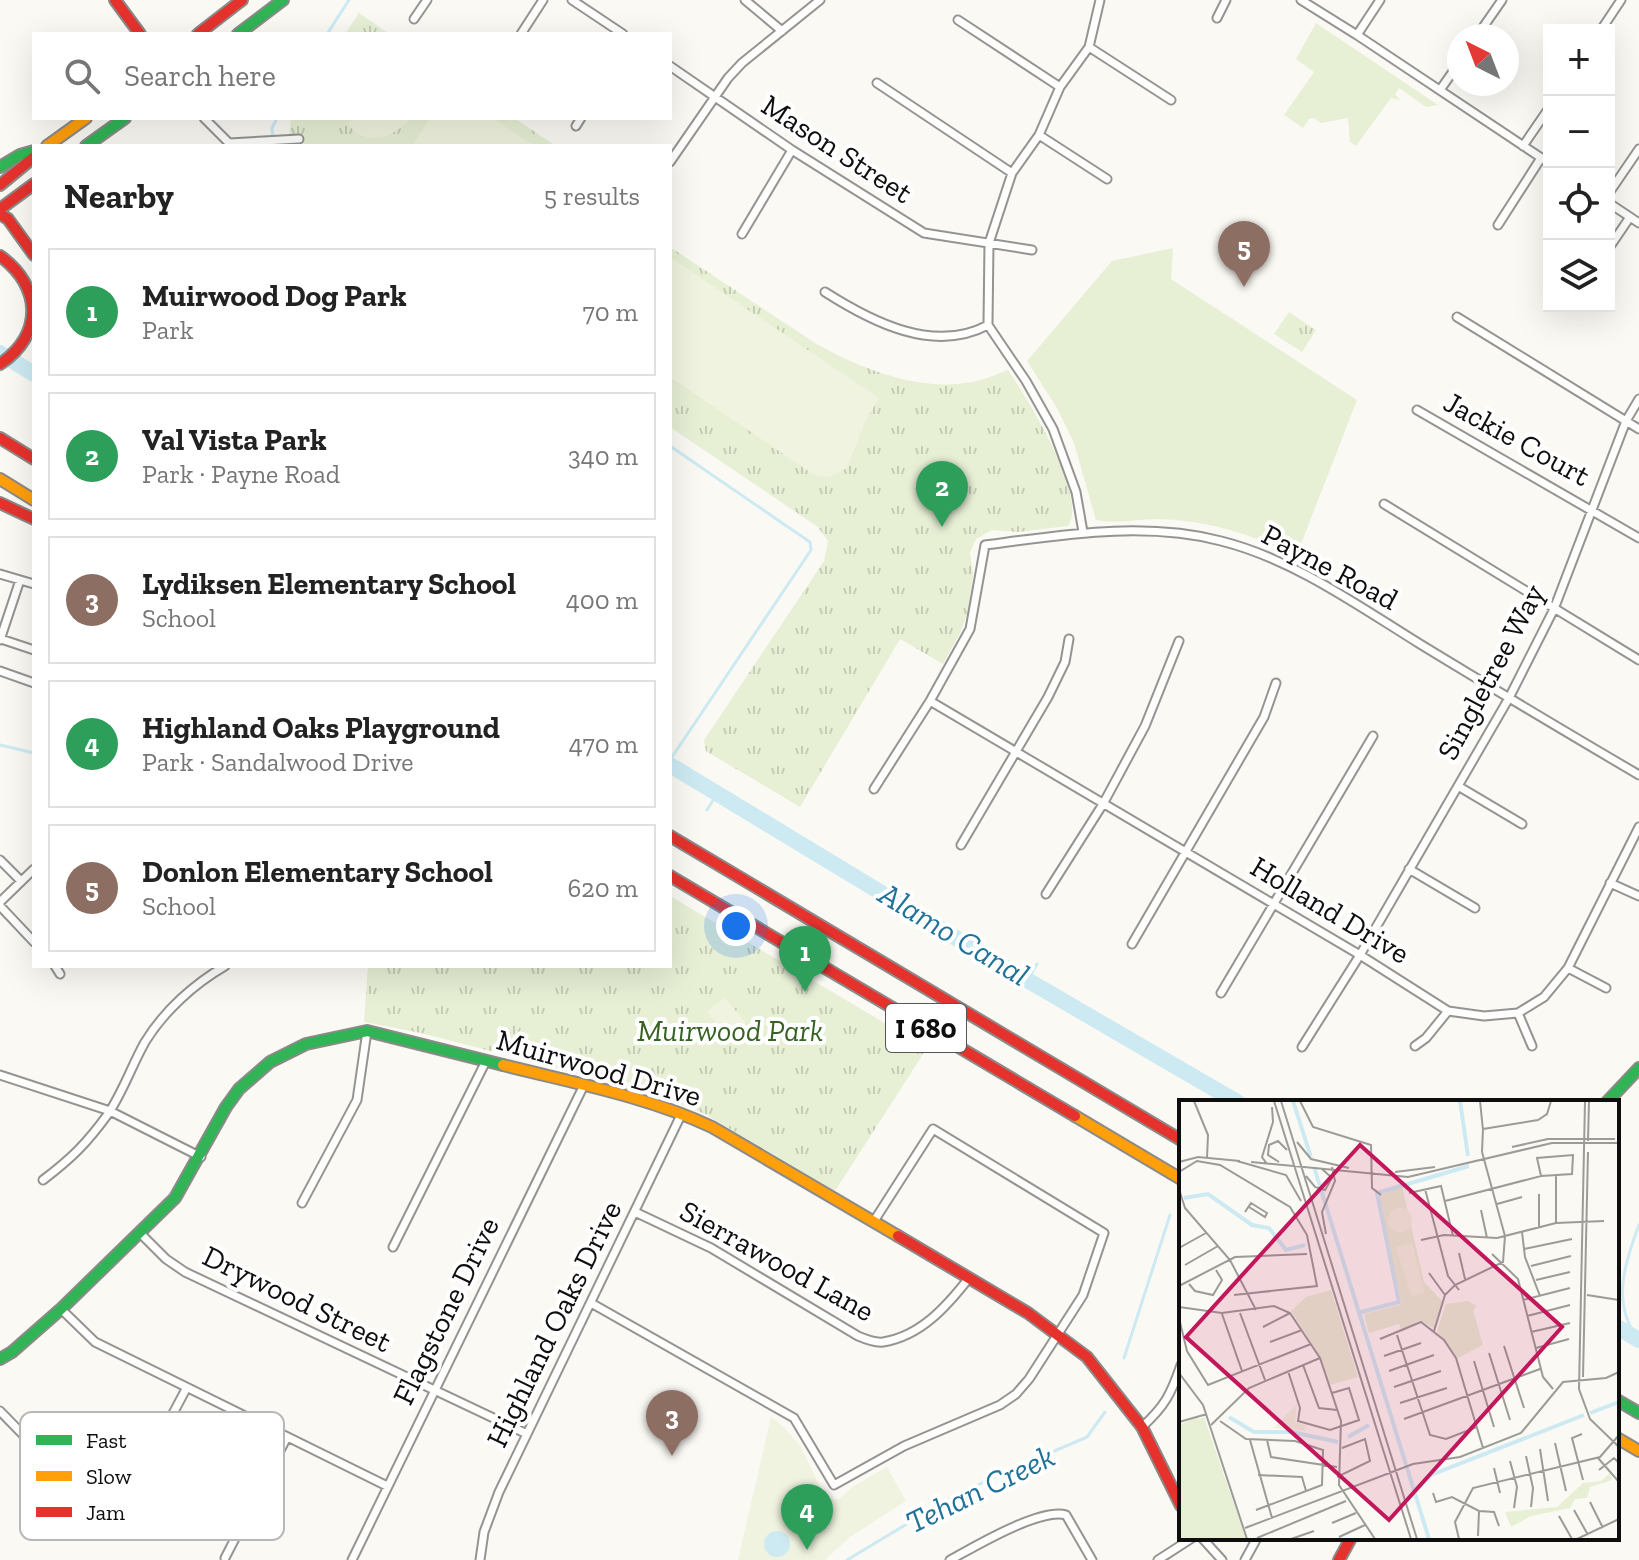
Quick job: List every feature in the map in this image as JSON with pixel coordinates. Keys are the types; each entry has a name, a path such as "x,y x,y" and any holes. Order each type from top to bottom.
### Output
{"main road":[{"path":"115,0 139,32"},
{"path":"201,32 242,0"},
{"path":"241,32 283,0"},
{"path":"50,144 83,120"},
{"path":"89,144 122,120"},
{"path":"0,167 32,152"},
{"path":"0,185 32,159"},
{"path":"32,186 0,211 32,252"},
{"path":"0,256 17,269 32,296 31,327 27,340 0,364"},
{"path":"0,438 32,458"},
{"path":"0,479 32,499"},
{"path":"0,503 32,518"},
{"name":"I 680","path":"672,837 1179,1139"},
{"name":"I 680","path":"672,877 1179,1178"},
{"name":"Muirwood Drive","path":"0,1359 61,1309 175,1198 227,1107 262,1066 295,1046 331,1035 367,1031 584,1085 682,1113 712,1127 1028,1313 1087,1357 1142,1427 1179,1502"},
{"path":"1609,1100 1639,1068"},
{"path":"1619,1401 1639,1413"},
{"path":"1619,1439 1639,1451"},
{"path":"1339,1560 1350,1540"}],"street":[{"path":"414,19 427,0"},
{"path":"522,32 543,0"},
{"path":"572,0 620,32"},
{"path":"745,0 782,31"},
{"path":"672,159 714,97 742,63 820,0"},
{"path":"1083,532 1076,492 1053,429 1026,381 988,325 989,243 1012,173 1039,135 1060,87 1089,47 1100,0"},
{"path":"1217,18 1226,0"},
{"path":"1301,0 1541,158 1498,225"},
{"path":"1357,35 1380,0"},
{"path":"1485,24 1502,0"},
{"path":"1605,24 1621,0"},
{"path":"958,20 1060,87"},
{"path":"1089,47 1171,100"},
{"name":"Mason Street","path":"672,67 792,150 924,233 1032,250"},
{"path":"1440,90 1447,80"},
{"path":"877,83 1012,173"},
{"path":"1523,146 1543,117"},
{"path":"206,120 229,143 299,139"},
{"path":"576,126 580,120"},
{"path":"1039,135 1107,179"},
{"path":"1615,184 1639,149"},
{"path":"742,234 792,150"},
{"path":"1615,207 1639,223"},
{"path":"1614,240 1630,217"},
{"path":"825,292 882,324 929,336 950,338 970,335 988,325"},
{"path":"1457,317 1639,429"},
{"name":"Singletree Way","path":"1302,1047 1360,955 1509,698 1554,609 1626,421 1639,399"},
{"name":"Jackie Court","path":"1417,410 1639,538"},
{"path":"1384,504 1639,660"},
{"name":"Payne Road","path":"930,701 970,629 985,545 1083,532 1179,534 1219,540 1255,551 1337,593 1639,775"},
{"path":"0,574 32,583"},
{"path":"20,580 0,640 32,649"},
{"path":"961,845 1048,697 1065,662 1069,639"},
{"path":"1046,894 1103,804 1145,726 1179,641"},
{"path":"0,671 32,682"},
{"path":"1132,944 1264,717 1276,683"},
{"path":"874,789 930,701"},
{"name":"Holland Drive","path":"930,701 1360,955 1448,1011 1484,1016 1518,1013"},
{"path":"1221,993 1373,736"},
{"path":"1458,786 1522,824"},
{"path":"1532,1046 1518,1013 1544,997 1568,968 1639,827"},
{"path":"0,860 21,881"},
{"path":"1409,869 1475,908"},
{"path":"32,871 0,904 32,940"},
{"path":"1610,883 1639,896"},
{"path":"56,968 60,974"},
{"path":"43,1180 78,1153 110,1111 146,1041 165,1016 188,993 222,968"},
{"path":"1568,968 1606,988"},
{"path":"1415,1046 1426,1038 1448,1011"},
{"path":"302,1203 357,1100 367,1031"},
{"path":"393,1247 486,1061"},
{"path":"0,1075 110,1111 201,1157"},
{"name":"Flagstone Drive","path":"352,1560 584,1085"},
{"name":"Highland Oaks Drive","path":"480,1560 484,1532 499,1492 682,1113"},
{"path":"591,1303 794,1418 834,1485 944,1427 1000,1405 1016,1394 1083,1295 1104,1233 933,1129 874,1221"},
{"name":"Sierrawood Lane","path":"635,1212 711,1248 858,1336 880,1343 917,1330 947,1306 969,1278"},
{"name":"Drywood Street","path":"141,1234 166,1259 185,1272 527,1434"},
{"path":"61,1309 95,1342 234,1412"},
{"path":"1142,1427 1170,1397 1179,1371"},
{"path":"174,1412 186,1389"},
{"path":"0,1411 20,1432"},
{"path":"284,1436 387,1486"},
{"path":"284,1443 287,1437"},
{"path":"950,1560 1028,1521 1057,1512 1066,1515 1092,1560"},
{"path":"225,1558 234,1540"},
{"path":"1158,1560 1189,1540"},
{"path":"1204,1540 1222,1560"},
{"path":"1245,1560 1256,1540"}],"green space":[{"path":"359,13 386,32 346,32"},
{"path":"1316,23 1438,105 1426,107 1399,88 1395,94 1400,100 1391,98 1356,146 1350,142 1348,118 1321,123 1314,118 1309,119 1303,128 1284,115 1314,72 1296,59"},
{"path":"291,120 517,120 553,144 288,144"},
{"path":"349,120 409,120 389,135 372,138 356,132 349,125"},
{"path":"429,120 495,120 531,144 413,144"},
{"path":"672,248 815,343 871,369 932,384 977,381 1008,370 1053,447 1070,493 1072,512 1068,526 1018,532 992,530 976,539 970,553 973,574 968,611 943,664 900,639 800,807 706,751 704,740 824,561 828,541 818,527 672,428"},
{"path":"1173,248 1171,279 1357,400 1296,557 1246,535 1212,525 1158,519 1096,520 1074,443 1057,408 1027,361 1112,261"},
{"path":"672,258 879,398 865,422 847,468 829,477 814,475 672,378"},
{"path":"1289,312 1316,330 1302,352 1274,334"},
{"name":"Muirwood Park","path":"672,897 927,1048 835,1191 705,1114 675,1102 421,1033 364,1022 368,968 672,968"},
{"path":"724,997 746,1023 729,1038 707,1012"},
{"path":"771,1417 801,1447 825,1497 840,1498 852,1487 887,1467 906,1501 850,1537 825,1560 738,1560"}],"water":[{"path":"777,1531 786,1535 790,1544 786,1553 777,1557 768,1553 764,1544 768,1535"}],"waterway":[{"path":"328,32 349,0"},
{"path":"273,144 272,128 276,120"},
{"name":"Alamo Canal","path":"0,353 32,373"},
{"path":"672,447 810,542 811,550 672,757"},
{"path":"0,745 32,753"},
{"name":"Alamo Canal","path":"672,766 984,955 1234,1100"},
{"path":"707,810 717,794"},
{"path":"1028,980 1037,964"},
{"name":"Tehan Creek","path":"1124,1358 1170,1215"},
{"path":"1639,1225 1623,1284 1625,1313 1639,1340"},
{"name":"Alamo Canal","path":"1619,1328 1639,1340"},
{"name":"Tehan Creek","path":"847,1560 940,1504 1087,1437 1105,1412"}],"traffic: fast":[{"path":"241,32 283,0"},
{"path":"89,144 122,120"},
{"path":"0,167 32,152"},
{"path":"0,1359 61,1309 175,1198 226,1107 239,1089 270,1062 306,1044 367,1031 503,1065"},
{"path":"1609,1100 1639,1068"},
{"path":"1619,1401 1639,1413"}],"traffic: slow":[{"path":"50,144 83,120"},
{"path":"0,479 32,499"},
{"path":"503,1065 583,1084 687,1116 712,1127 898,1236"},
{"path":"1075,1116 1179,1178"},
{"path":"1619,1439 1639,1451"}],"traffic: jam":[{"path":"115,0 139,32"},
{"path":"201,32 242,0"},
{"path":"0,185 32,159"},
{"path":"0,209 32,185"},
{"path":"0,214 8,219 32,252"},
{"path":"0,256 24,281 32,310 24,339 0,364"},
{"path":"0,438 32,458"},
{"path":"0,503 32,518"},
{"path":"672,837 1179,1139"},
{"path":"672,877 1075,1116"},
{"path":"898,1236 1028,1313 1087,1357 1142,1427 1179,1502"},
{"path":"1339,1560 1350,1540"}],"place":[{"name":"Donlon Elementary School","path":"1244,287"},
{"name":"Val Vista Park","path":"942,527"},
{"name":"Muirwood Dog Park","path":"805,992"},
{"name":"Lydiksen Elementary School","path":"672,1456"},
{"name":"Highland Oaks Playground","path":"807,1550"}]}
